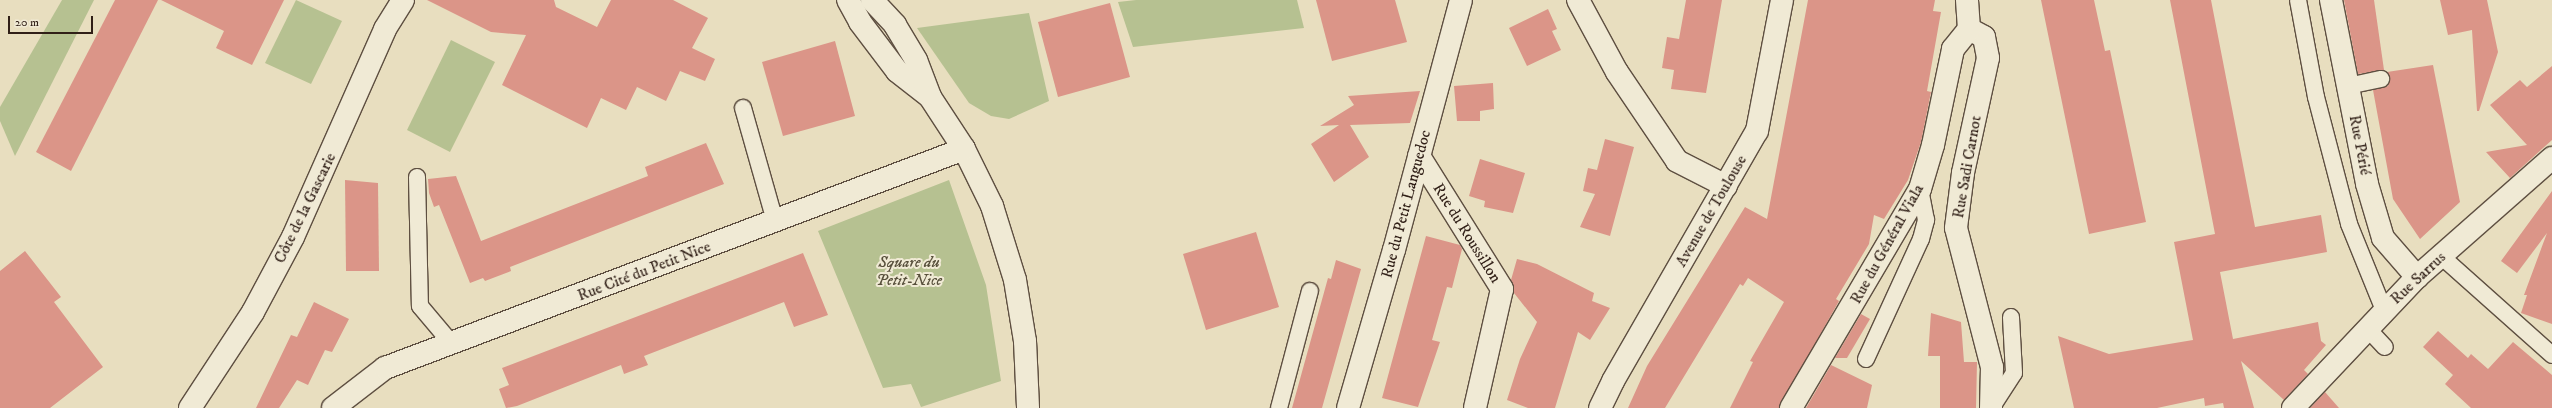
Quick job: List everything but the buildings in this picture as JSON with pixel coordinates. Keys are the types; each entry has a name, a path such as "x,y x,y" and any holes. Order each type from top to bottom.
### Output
{"street":[{"name":"Côte de la Gascarie","path":"190,408 253,312 293,237 385,29 403,0"},
{"path":"848,0 860,22 897,71 930,97"},
{"path":"872,0 895,25 916,60 930,97 964,149 992,206 1015,280 1025,342 1028,408"},
{"name":"Rue du Petit Languedoc","path":"1348,408 1419,156 1460,0"},
{"path":"1578,0 1617,72 1677,160 1726,186"},
{"name":"Avenue de Toulouse","path":"1600,408 1613,381 1757,131 1782,0"},
{"path":"1967,0 1969,28"},
{"name":"Rue Périé","path":"2331,0 2367,184 2382,238 2417,277"},
{"name":"Rue du Général Viala","path":"1791,408 1920,190 1933,146 1954,49 1969,28"},
{"name":"Rue Sadi Carnot","path":"1969,28 1984,37 1988,58 1963,173 1956,228 1992,367 1992,407"},
{"name":"Rue Cité du Petit Nice","path":"333,408 385,368 452,344 964,149"},
{"name":"Rue du Roussillon","path":"1419,156 1502,289 1475,408"},
{"name":"Rue Sarrus","path":"2293,408 2384,310 2417,277 2552,158"}],"lane":[{"path":"2298,0 2316,97 2349,224 2384,310"},
{"path":"2348,86 2380,79"},
{"path":"743,108 774,221"},
{"path":"417,177 420,306 452,344"},
{"path":"1866,359 1921,239 1926,220 1920,190"},
{"path":"2441,256 2552,355"},
{"path":"1280,408 1310,291"},
{"path":"1992,407 2014,373 2011,317"},
{"path":"2367,328 2385,347"}],"green space":[{"path":"62,0 94,0 15,156 0,121 0,107"},
{"path":"296,0 342,21 311,84 265,63"},
{"path":"1136,0 1297,0 1304,28 1133,47 1118,2"},
{"path":"1029,13 1049,101 1009,119 991,116 969,103 917,28"},
{"path":"451,40 495,62 450,152 407,130"},
{"name":"Square du Petit-Nice","path":"949,180 986,285 1001,381 921,407 911,384 883,388 818,231"}]}
